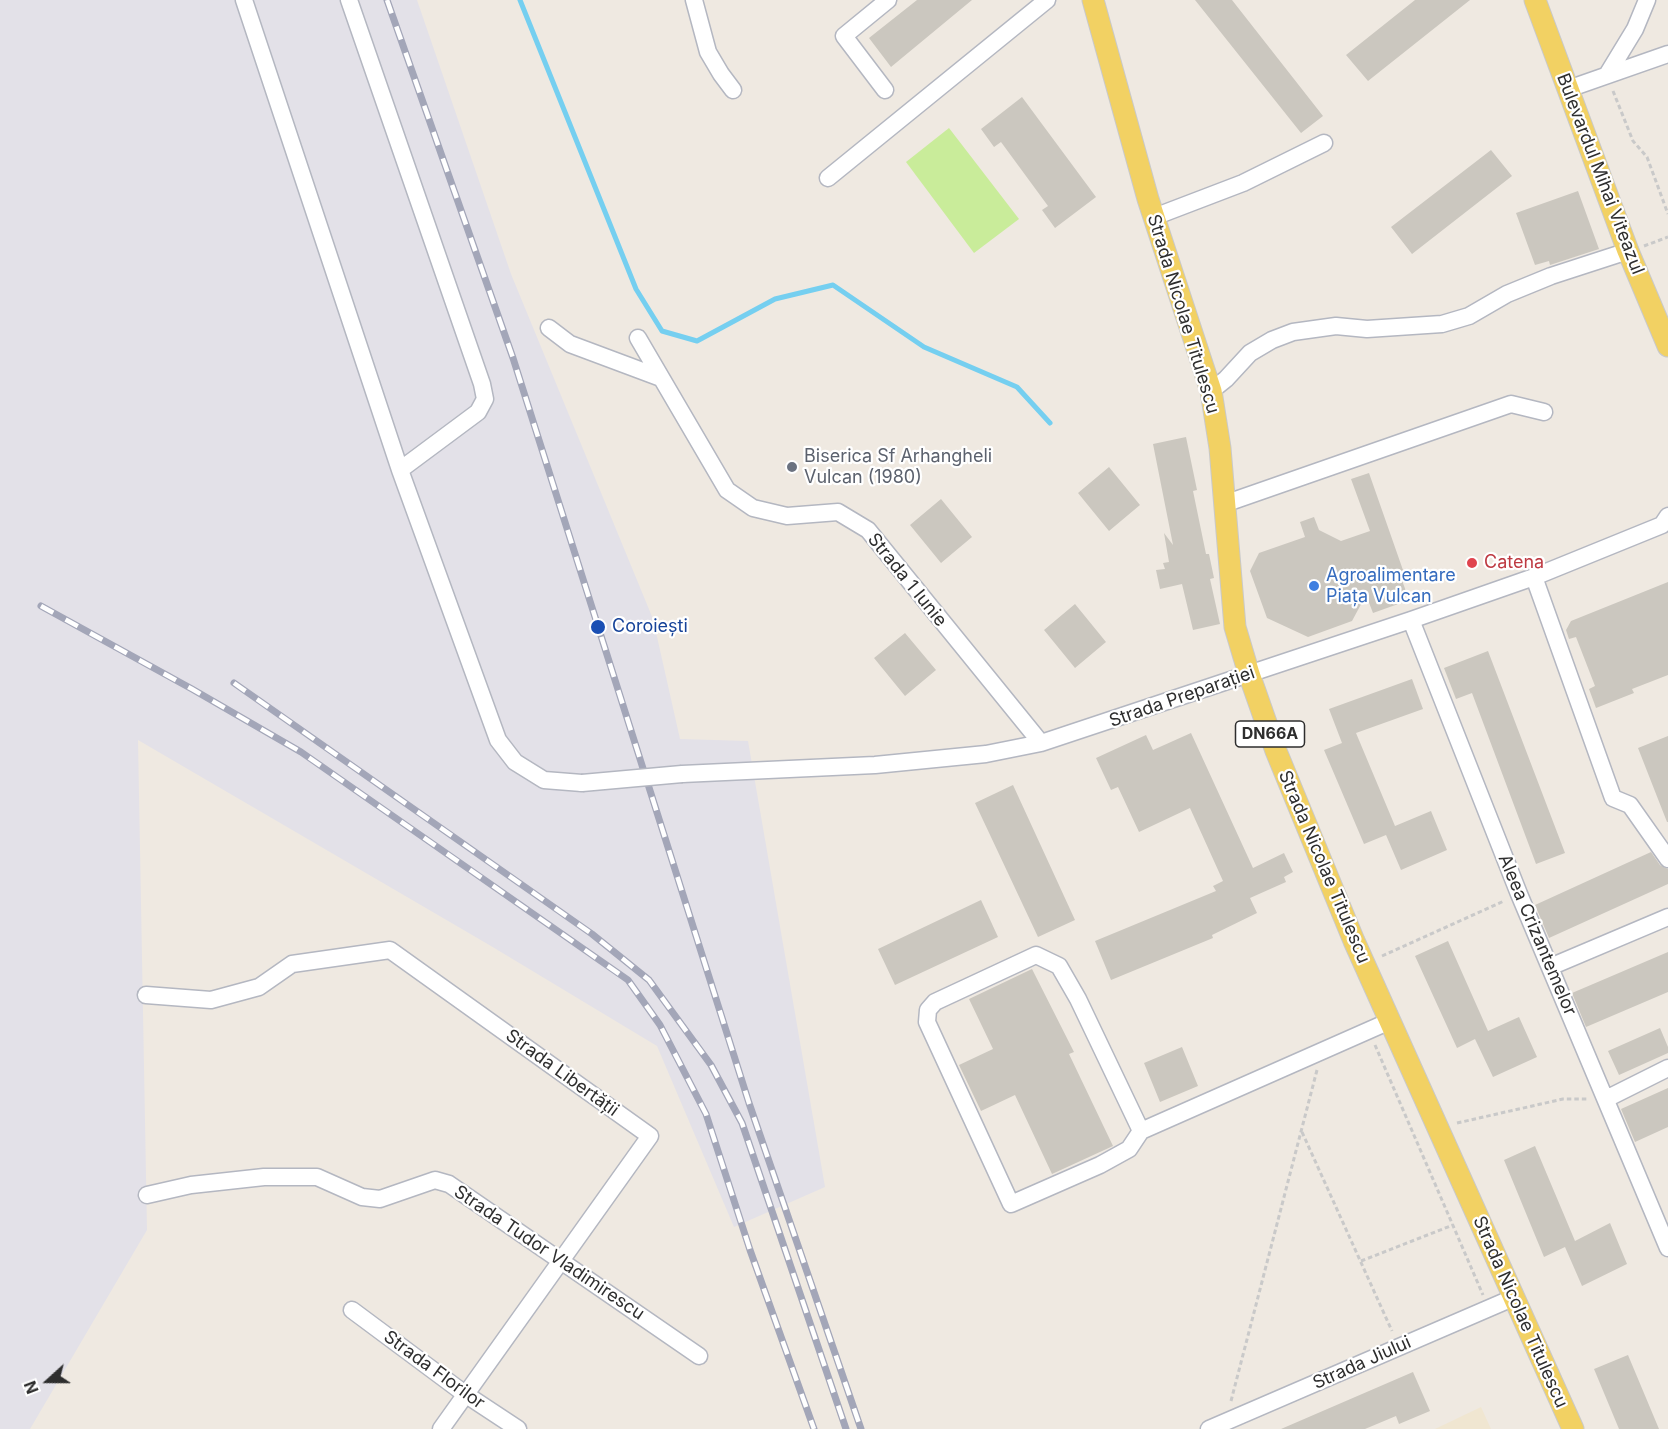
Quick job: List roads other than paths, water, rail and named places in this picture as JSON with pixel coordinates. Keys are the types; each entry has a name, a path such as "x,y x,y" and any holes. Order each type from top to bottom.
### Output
{"main road":[{"name":"Strada Nicolae Titulescu","path":"1093,0 1154,217 1211,392 1220,448 1235,627 1248,674 1305,824 1364,964 1573,1429"},
{"name":"Bulevardul Mihai Viteazul","path":"1535,0 1628,251 1668,346"}],"street":[{"name":"Strada Preparației","path":"244,0 400,470 498,740 515,762 544,780 582,783 682,774 875,765 986,754 1041,743 1534,577 1666,523"},
{"path":"349,0 482,384 485,399 478,412 400,470"},
{"path":"694,0 708,52 720,74 733,90"},
{"path":"885,90 844,36 888,0"},
{"path":"828,178 1047,0"},
{"path":"1607,75 1635,29 1647,0"},
{"path":"1568,89 1668,54"},
{"path":"1154,217 1243,183 1324,143"},
{"path":"1211,392 1250,353 1272,340 1293,332 1336,326 1367,329 1442,324 1469,316 1507,294 1551,276 1628,251"},
{"path":"549,328 570,344 661,378"},
{"name":"Strada 1 Iunie","path":"638,338 727,490 753,508 787,516 838,512 868,530 1041,743"},
{"path":"1224,504 1511,404 1544,412"},
{"path":"1534,577 1613,798 1630,805 1668,859"},
{"name":"Aleea Crizantemelor","path":"1411,620 1519,894 1668,1248"},
{"path":"1551,967 1668,917"},
{"name":"Strada Libertății","path":"146,995 211,1000 259,987 292,964 390,950 650,1136 441,1429"},
{"path":"1141,1131 1078,999 1059,966 1036,955 935,1002 928,1010 927,1023 1011,1204 1100,1165 1130,1149 1141,1131 1390,1021"},
{"path":"1606,1099 1668,1068"},
{"name":"Strada Tudor Vladimirescu","path":"147,1195 191,1185 264,1177 317,1177 362,1197 380,1199 435,1180 449,1184 699,1356"},
{"name":"Strada Jiului","path":"1209,1429 1515,1297"},
{"name":"Strada Florilor","path":"352,1310 465,1394 518,1429"}],"waterway":[{"path":"520,0 636,289 662,331 697,341 775,299 833,285 924,347 1017,387 1050,423"}],"railway":[{"path":"387,0 513,358 749,1103 861,1429"},
{"path":"41,606 301,752 628,980 660,1025 706,1114 750,1250 814,1429"},
{"path":"234,683 592,934 649,980 711,1065 742,1123 846,1429"}],"place":[{"name":"Biserica Sf Arhangheli Vulcan (1980)","path":"792,467"},
{"name":"Catena","path":"1472,563"},
{"name":"Agroalimentare Piața Vulcan","path":"1314,586"},
{"name":"Coroiești","path":"598,627"}]}
